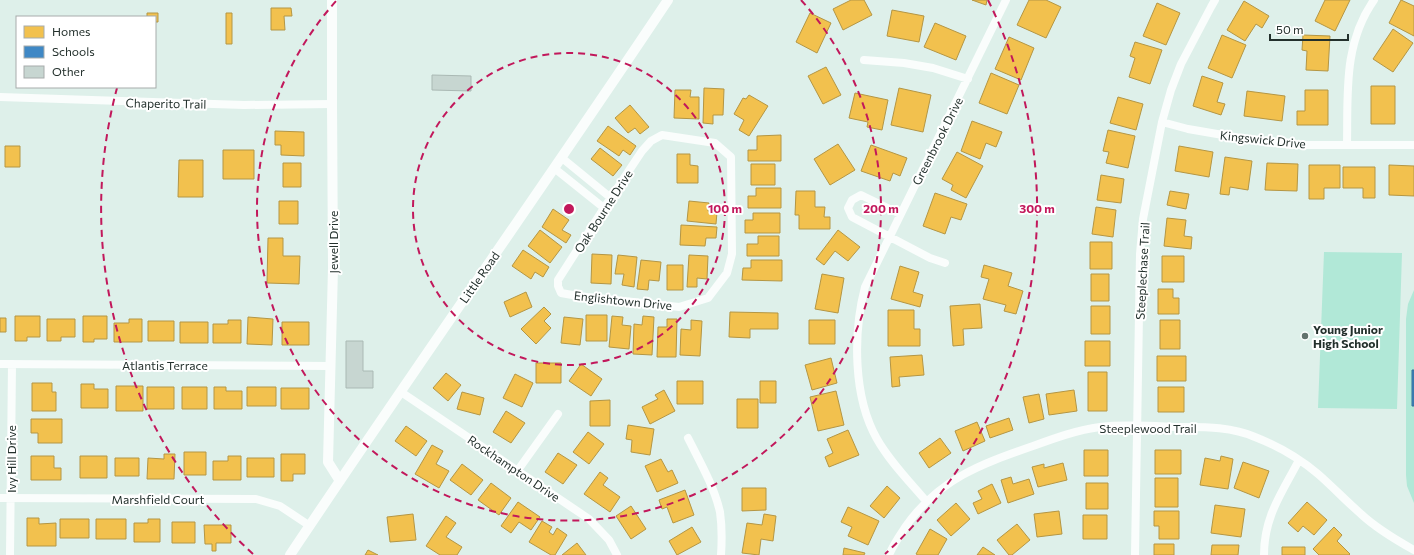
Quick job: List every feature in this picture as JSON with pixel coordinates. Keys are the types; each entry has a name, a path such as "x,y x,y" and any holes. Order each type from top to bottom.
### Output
{"street":[{"name":"Jewell Drive","path":"332,0 333,268 328,462 340,481"},
{"name":"Little Road","path":"290,555 588,120 668,0"},
{"name":"Greenbrook Drive","path":"926,501 891,461 877,438 867,416 862,397 858,367 858,324 861,302 865,287 900,214 1006,0"},
{"name":"Steeplechase Trail","path":"1135,555 1140,254 1143,219 1162,122 1171,90 1181,64 1210,7 1216,0"},
{"path":"1347,145 1349,67 1352,47 1358,28 1374,0"},
{"path":"864,60 904,63 933,68 968,78"},
{"name":"Chaperito Trail","path":"0,97 229,104 332,104"},
{"name":"Kingswick Drive","path":"1162,122 1188,129 1291,145 1414,145"},
{"name":"Oak Bourne Drive","path":"561,293 558,286 558,280 604,208 642,151 651,141 662,135 714,142 731,157 732,254 727,273 708,298"},
{"path":"562,158 611,198"},
{"path":"554,168 604,208"},
{"path":"900,214 860,195 852,200 848,208 852,218 930,258 945,264"},
{"name":"Englishtown Drive","path":"561,293 679,307 708,298"},
{"name":"Atlantis Terrace","path":"0,364 331,366"},
{"name":"Ivy Hill Drive","path":"10,555 12,364"},
{"name":"Rockhampton Drive","path":"401,392 589,519 609,540 617,555"},
{"path":"518,470 558,414"},
{"name":"Steeplewood Trail","path":"889,555 915,512 926,501 948,484 992,460 1082,430 1101,427 1138,426 1208,427 1230,430 1253,436 1281,448 1300,460 1319,475 1362,515 1398,541 1414,550"},
{"path":"688,438 710,483 720,511 722,533 721,555"},
{"path":"1264,555 1266,530 1271,514 1300,460"},
{"name":"Marshfield Court","path":"0,498 256,499 280,506 310,526"}],"green space":[{"path":"1324,252 1402,253 1397,409 1318,408"},
{"path":"1414,290 1414,503 1407,486 1406,475 1406,319 1408,304"}],"building: Homes":[{"path":"851,0 864,0 872,15 843,30 833,9"},
{"path":"972,0 987,0 986,5"},
{"path":"1029,0 1046,0 1061,7 1046,38 1017,25"},
{"path":"1325,0 1350,0 1335,31 1315,21"},
{"path":"1401,0 1414,6 1414,36 1389,23"},
{"path":"1244,1 1269,16 1262,28 1256,24 1245,41 1227,30"},
{"path":"1157,3 1180,13 1166,45 1143,36"},
{"path":"271,8 291,8 292,16 284,16 285,30 271,30"},
{"path":"892,10 924,16 919,42 887,36"},
{"path":"147,13 158,13 158,22 156,22 156,16 147,16"},
{"path":"226,13 232,13 232,44 226,44"},
{"path":"810,13 831,23 817,53 796,42"},
{"path":"935,23 966,36 956,60 924,47"},
{"path":"1393,29 1413,43 1393,72 1373,59"},
{"path":"1222,35 1246,45 1232,78 1208,68"},
{"path":"1303,35 1330,36 1328,71 1306,70 1307,51 1302,50"},
{"path":"1009,37 1034,48 1021,80 995,69"},
{"path":"1135,42 1162,50 1150,84 1129,77 1135,58 1130,56"},
{"path":"826,67 841,95 823,104 808,76"},
{"path":"991,73 1019,85 1007,114 979,103"},
{"path":"1202,76 1223,83 1217,102 1225,104 1221,115 1193,106"},
{"path":"1371,86 1395,86 1395,124 1371,124"},
{"path":"704,88 724,89 723,115 713,115 713,124 703,123"},
{"path":"899,88 931,95 923,132 891,125"},
{"path":"675,90 691,90 690,97 699,97 699,119 674,118"},
{"path":"1305,90 1328,90 1328,125 1297,125 1297,111 1305,111"},
{"path":"1247,91 1285,96 1282,121 1244,116"},
{"path":"855,93 888,100 882,130 867,127 868,122 849,118"},
{"path":"749,95 768,106 749,136 739,130 744,120 734,114 743,98 746,99"},
{"path":"1118,97 1143,104 1136,130 1110,123"},
{"path":"630,105 649,127 640,134 635,128 628,133 615,118"},
{"path":"972,121 1002,132 996,147 986,143 980,159 961,151"},
{"path":"608,126 636,146 630,155 623,150 619,156 597,141"},
{"path":"1108,130 1135,136 1128,168 1106,163 1109,152 1103,151"},
{"path":"275,131 304,132 304,156 281,155 281,145 275,145"},
{"path":"781,135 781,161 748,161 748,150 757,150 757,136"},
{"path":"838,144 855,170 830,185 814,159"},
{"path":"871,145 907,158 900,176 893,173 890,181 861,171"},
{"path":"5,146 20,146 20,167 5,167"},
{"path":"1179,146 1213,152 1209,177 1175,171"},
{"path":"600,148 622,165 613,176 591,159"},
{"path":"223,150 254,150 254,179 223,179"},
{"path":"957,152 983,166 966,198 951,190 953,185 942,179"},
{"path":"677,154 690,154 690,165 698,166 698,183 677,183"},
{"path":"1225,157 1252,161 1248,190 1230,187 1229,195 1220,194"},
{"path":"179,160 203,160 203,197 178,197"},
{"path":"283,163 301,163 301,187 283,187"},
{"path":"1267,163 1298,164 1297,191 1265,190"},
{"path":"751,164 775,164 775,185 751,185"},
{"path":"1309,165 1340,165 1340,188 1324,188 1324,199 1309,199"},
{"path":"1389,165 1414,166 1414,196 1389,195"},
{"path":"1343,167 1375,167 1375,198 1363,198 1363,188 1343,188"},
{"path":"1101,175 1124,179 1121,203 1097,200"},
{"path":"756,188 781,188 781,208 748,208 748,196 756,196"},
{"path":"796,191 815,191 815,207 825,207 824,217 830,217 830,229 799,229 799,215 795,215"},
{"path":"1170,191 1189,194 1186,209 1167,205"},
{"path":"935,193 967,204 961,220 951,217 945,234 923,226"},
{"path":"279,201 298,201 298,224 279,224"},
{"path":"689,201 709,203 708,211 717,212 716,224 687,221"},
{"path":"1096,207 1116,210 1113,237 1092,234"},
{"path":"553,209 569,220 562,230 571,235 566,243 542,227"},
{"path":"753,213 780,213 780,233 745,233 745,220 753,220"},
{"path":"1167,218 1186,220 1184,236 1192,237 1191,249 1164,246"},
{"path":"681,225 717,227 716,238 706,238 705,246 680,245"},
{"path":"540,230 562,247 550,263 528,246"},
{"path":"838,230 860,247 848,261 835,251 824,265 816,259"},
{"path":"758,236 779,236 779,256 747,256 747,244 758,244"},
{"path":"268,238 283,238 283,256 300,256 299,284 267,283"},
{"path":"1090,242 1112,242 1112,269 1090,269"},
{"path":"523,250 549,267 543,277 535,272 531,279 512,266"},
{"path":"592,254 612,255 611,284 591,283"},
{"path":"618,255 637,257 634,287 622,285 624,274 615,274"},
{"path":"689,255 708,256 707,279 697,278 697,287 687,287"},
{"path":"1162,256 1184,256 1184,282 1162,282"},
{"path":"641,260 661,262 659,281 649,280 648,290 637,289"},
{"path":"751,260 782,260 782,281 742,280 743,268 751,268"},
{"path":"667,265 683,265 683,290 667,290"},
{"path":"984,265 1012,273 1008,286 1023,291 1016,314 1004,311 1006,305 983,299 989,279 981,277"},
{"path":"900,266 919,272 913,292 923,295 920,307 891,299"},
{"path":"822,274 844,278 838,313 815,309"},
{"path":"1091,274 1109,274 1109,301 1091,301"},
{"path":"1158,289 1173,289 1173,298 1179,298 1179,314 1158,314"},
{"path":"526,292 532,307 510,317 504,302"},
{"path":"980,304 982,328 963,329 964,345 953,346 950,306"},
{"path":"1091,306 1110,306 1110,334 1091,334"},
{"path":"544,307 551,314 544,321 551,328 536,344 521,329"},
{"path":"888,310 914,310 914,329 920,329 920,346 888,346"},
{"path":"730,312 778,313 778,329 750,329 750,338 729,337"},
{"path":"586,315 607,315 607,341 586,341"},
{"path":"15,316 40,316 40,337 27,337 27,341 15,341"},
{"path":"83,316 107,316 107,339 94,339 94,342 83,342"},
{"path":"612,316 623,317 622,325 631,326 629,349 609,347"},
{"path":"643,316 654,317 652,355 633,354 634,324 642,325"},
{"path":"248,317 273,319 272,345 247,344"},
{"path":"564,317 583,319 580,345 561,343"},
{"path":"0,318 6,318 6,332 0,332"},
{"path":"47,319 75,319 75,337 61,337 61,341 47,341"},
{"path":"129,319 142,319 142,342 114,342 114,323 129,323"},
{"path":"667,319 677,319 676,357 657,357 658,327 667,327"},
{"path":"228,320 241,320 241,343 213,343 213,324 228,324"},
{"path":"691,320 702,321 700,356 680,355 681,329 691,330"},
{"path":"809,320 835,320 835,344 809,344"},
{"path":"1160,320 1180,320 1180,349 1160,349"},
{"path":"148,321 174,321 174,341 148,341"},
{"path":"180,322 208,322 208,343 180,343"},
{"path":"282,322 309,322 309,345 282,345"},
{"path":"1085,341 1110,341 1110,366 1085,366"},
{"path":"922,355 924,375 899,377 900,386 892,387 890,357"},
{"path":"1157,356 1186,356 1186,381 1157,381"},
{"path":"831,358 837,383 812,390 805,365"},
{"path":"536,363 561,363 561,383 536,383"},
{"path":"581,364 602,379 591,396 569,381"},
{"path":"1088,372 1107,372 1107,411 1088,411"},
{"path":"446,373 461,385 448,401 433,388"},
{"path":"515,374 533,383 522,407 503,398"},
{"path":"677,381 703,381 703,404 677,404"},
{"path":"760,381 776,381 776,403 760,403"},
{"path":"32,383 52,383 52,392 56,392 56,411 32,411"},
{"path":"81,384 94,384 94,389 108,389 108,408 81,408"},
{"path":"116,386 143,386 143,411 116,411"},
{"path":"147,387 174,387 174,409 147,409"},
{"path":"182,387 207,387 207,409 182,409"},
{"path":"214,387 226,387 226,391 242,391 242,409 214,409"},
{"path":"247,387 276,387 276,406 247,406"},
{"path":"1158,387 1184,387 1184,412 1158,412"},
{"path":"281,388 309,388 309,409 281,409"},
{"path":"664,390 675,411 650,424 642,407 658,399 655,395"},
{"path":"1074,390 1077,411 1049,415 1046,394"},
{"path":"836,391 844,425 818,431 810,397"},
{"path":"462,392 484,398 480,415 457,409"},
{"path":"1039,394 1044,419 1029,423 1023,397"},
{"path":"737,399 758,399 758,428 737,428"},
{"path":"610,400 610,426 590,426 590,401"},
{"path":"506,411 525,423 511,443 493,432"},
{"path":"1009,418 1013,430 990,438 986,426"},
{"path":"31,419 62,419 62,443 38,443 38,433 31,433"},
{"path":"977,422 985,441 963,451 955,431"},
{"path":"628,425 654,429 650,455 631,452 632,440 626,439"},
{"path":"406,426 427,441 416,456 395,441"},
{"path":"848,430 859,455 829,467 825,457 833,453 827,439"},
{"path":"588,432 604,444 589,464 573,452"},
{"path":"940,438 951,453 929,468 919,453"},
{"path":"432,445 443,451 436,464 449,471 439,488 415,474"},
{"path":"1084,450 1108,450 1108,476 1084,476"},
{"path":"1155,450 1181,450 1181,474 1155,474"},
{"path":"184,452 206,452 206,475 184,475"},
{"path":"558,453 577,465 563,484 545,472"},
{"path":"164,454 175,454 174,479 147,479 148,458 164,459"},
{"path":"281,454 305,454 305,474 293,474 293,481 281,481"},
{"path":"31,456 54,456 54,468 61,468 61,480 31,480"},
{"path":"80,456 107,456 107,478 80,478"},
{"path":"228,456 241,456 241,480 213,480 213,461 228,461"},
{"path":"1221,456 1233,459 1228,489 1200,485 1205,458 1220,461"},
{"path":"115,458 139,458 139,476 115,476"},
{"path":"247,458 274,458 274,477 247,477"},
{"path":"661,459 668,472 672,470 678,483 657,492 645,466"},
{"path":"1243,462 1269,471 1259,498 1234,488"},
{"path":"1063,463 1067,480 1038,487 1032,467 1044,464 1044,468"},
{"path":"462,464 483,480 471,495 450,480"},
{"path":"600,472 608,478 603,485 620,497 610,512 584,494"},
{"path":"1011,477 1013,484 1029,479 1034,494 1008,503 1001,480"},
{"path":"1155,478 1178,478 1178,507 1155,507"},
{"path":"491,483 511,498 499,515 478,500"},
{"path":"1086,483 1108,483 1108,509 1086,509"},
{"path":"992,484 1001,503 978,514 973,503 982,499 978,491"},
{"path":"887,486 900,498 884,518 870,506"},
{"path":"742,488 766,488 766,510 742,511"},
{"path":"685,490 694,515 673,523 667,507 662,509 659,500"},
{"path":"518,502 540,517 531,530 519,522 511,533 501,526"},
{"path":"1307,502 1327,520 1314,535 1303,526 1298,532 1288,523"},
{"path":"956,503 970,519 951,536 937,520"},
{"path":"1215,505 1245,509 1241,537 1211,533"},
{"path":"631,506 646,529 631,539 616,516"},
{"path":"848,507 879,521 868,545 848,536 852,527 841,522"},
{"path":"1059,511 1062,534 1037,537 1034,514"},
{"path":"1154,511 1179,511 1179,539 1159,539 1159,526 1154,526"},
{"path":"413,514 416,540 390,542 387,517"},
{"path":"764,514 776,516 773,541 761,539 759,555 742,553 747,523 762,525"},
{"path":"1083,515 1107,515 1107,539 1083,539"},
{"path":"446,516 456,523 446,537 462,547 457,555 440,555 426,546"},
{"path":"27,518 39,518 39,524 56,523 56,546 27,546"},
{"path":"60,519 89,519 89,538 60,538"},
{"path":"96,519 126,519 126,539 96,539"},
{"path":"148,519 160,519 160,542 134,542 134,523 148,523"},
{"path":"542,521 552,527 549,532 553,535 557,528 567,535 555,555 551,555 529,542"},
{"path":"172,522 195,522 195,543 172,543"},
{"path":"1017,524 1030,540 1012,555 1009,555 997,540"},
{"path":"204,525 231,525 231,543 216,543 216,551 212,551 212,544 205,544"},
{"path":"692,527 701,542 677,555 669,541"},
{"path":"1334,527 1342,535 1337,541 1350,554 1319,555 1313,549"},
{"path":"930,529 947,539 938,555 916,554"},
{"path":"577,543 586,555 562,555"},
{"path":"1154,544 1174,544 1174,555 1154,555"},
{"path":"1212,545 1239,545 1238,555 1211,555"},
{"path":"983,547 995,555 977,555"},
{"path":"1282,547 1305,547 1305,555 1282,555"},
{"path":"844,548 865,553 864,555 843,555"},
{"path":"368,550 378,555 365,555"}],"building: Schools":[{"path":"1412,370 1414,370 1414,406 1412,406"}],"building: Other":[{"path":"432,75 471,76 471,91 432,90"},
{"path":"346,341 363,341 363,371 373,371 373,388 346,388"}],"place":[{"name":"Young Junior High School","path":"1305,336"}]}
